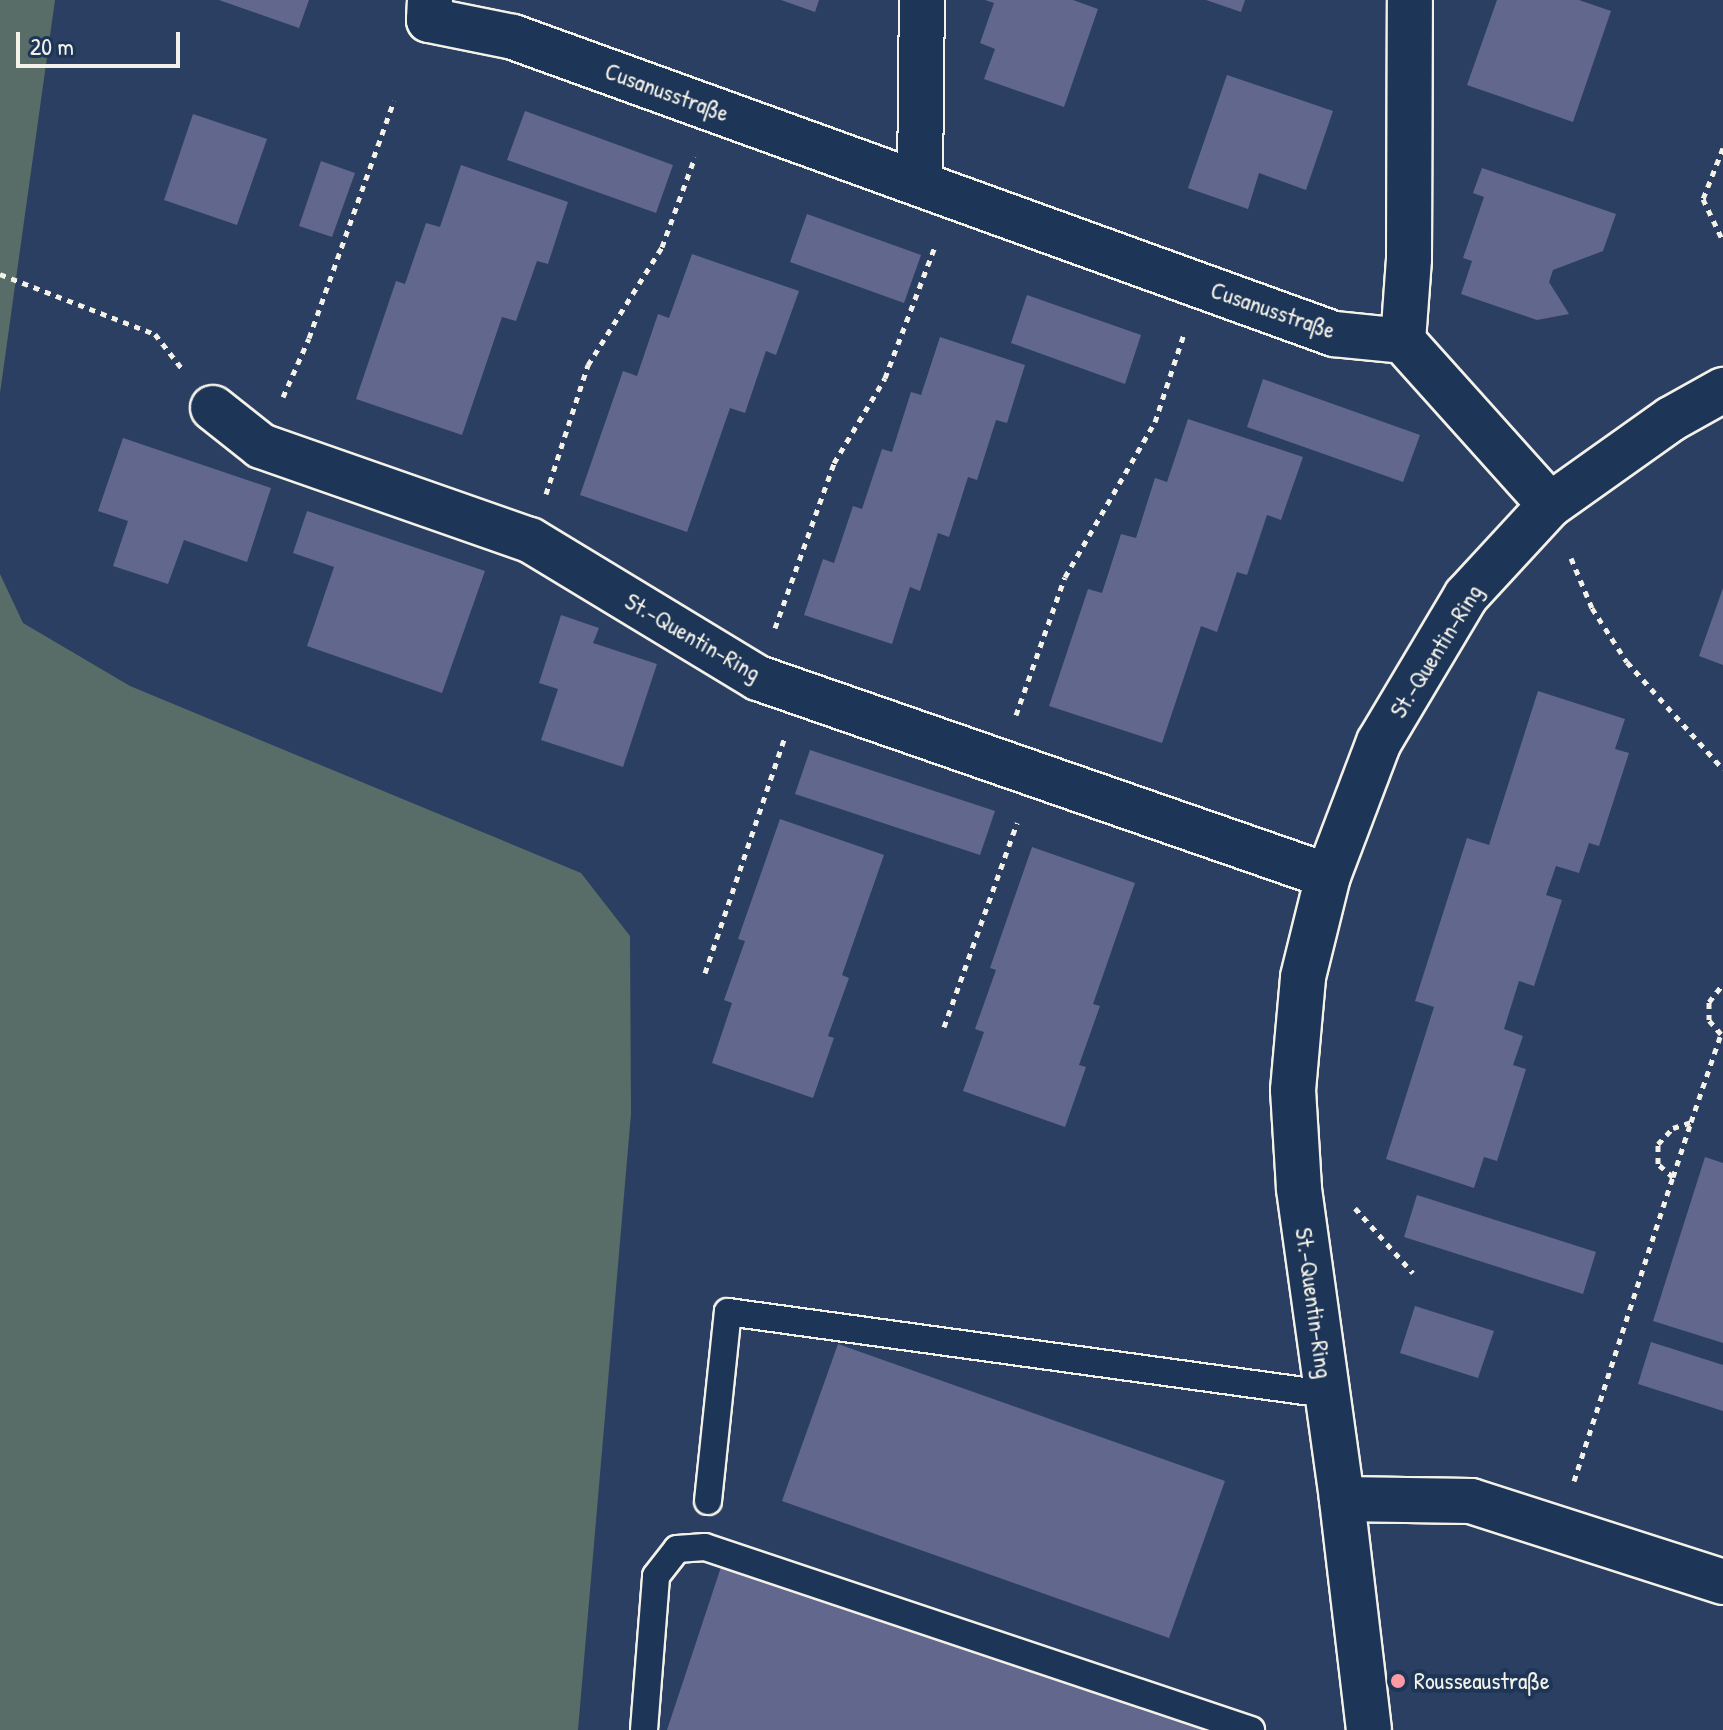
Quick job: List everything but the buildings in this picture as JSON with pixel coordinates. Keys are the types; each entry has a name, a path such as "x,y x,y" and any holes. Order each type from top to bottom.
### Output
{"street":[{"name":"Cusanusstraße","path":"430,0 429,20 513,37 1334,334 1403,341"},
{"path":"920,182 922,0"},
{"path":"1410,0 1409,259 1403,341 1550,505"},
{"name":"St.-Quentin-Ring","path":"1369,1730 1342,1499 1299,1188 1293,1090 1303,977 1328,876 1379,742 1458,609 1550,505 1671,419 1723,390"},
{"name":"St.-Quentin-Ring","path":"213,408 261,446 530,540 758,678 1328,876"},
{"path":"1342,1499 1471,1501 1723,1582"}],"lane":[{"path":"708,1501 728,1312 1326,1394"},
{"path":"644,1730 656,1576 677,1549 705,1547 1251,1730"}],"path":[{"path":"261,446 309,338 394,101"},
{"name":"Cusanusstraße","path":"550,482 588,365 662,247 699,146"},
{"path":"1723,148 1703,199 1723,241"},
{"path":"788,590 834,463 885,378 941,233"},
{"path":"0,274 155,334"},
{"name":"Cusanusstraße","path":"1019,706 1065,577 1155,422 1187,324"},
{"path":"1566,545 1592,608 1627,662 1723,769"},
{"path":"705,973 799,693"},
{"path":"944,1027 1035,773"},
{"path":"1574,1482 1722,1032 1709,1020 1709,1002 1723,984"},
{"path":"1673,1177 1658,1164 1658,1144 1673,1128 1691,1122"},
{"path":"1351,1204 1413,1273"}],"green space":[{"path":"0,0 55,0 0,393"},
{"path":"0,574 23,623 130,686 581,873 630,936 631,1114 578,1730 0,1730"}],"place":[{"name":"Rousseaustraße","path":"1398,1681"}]}
